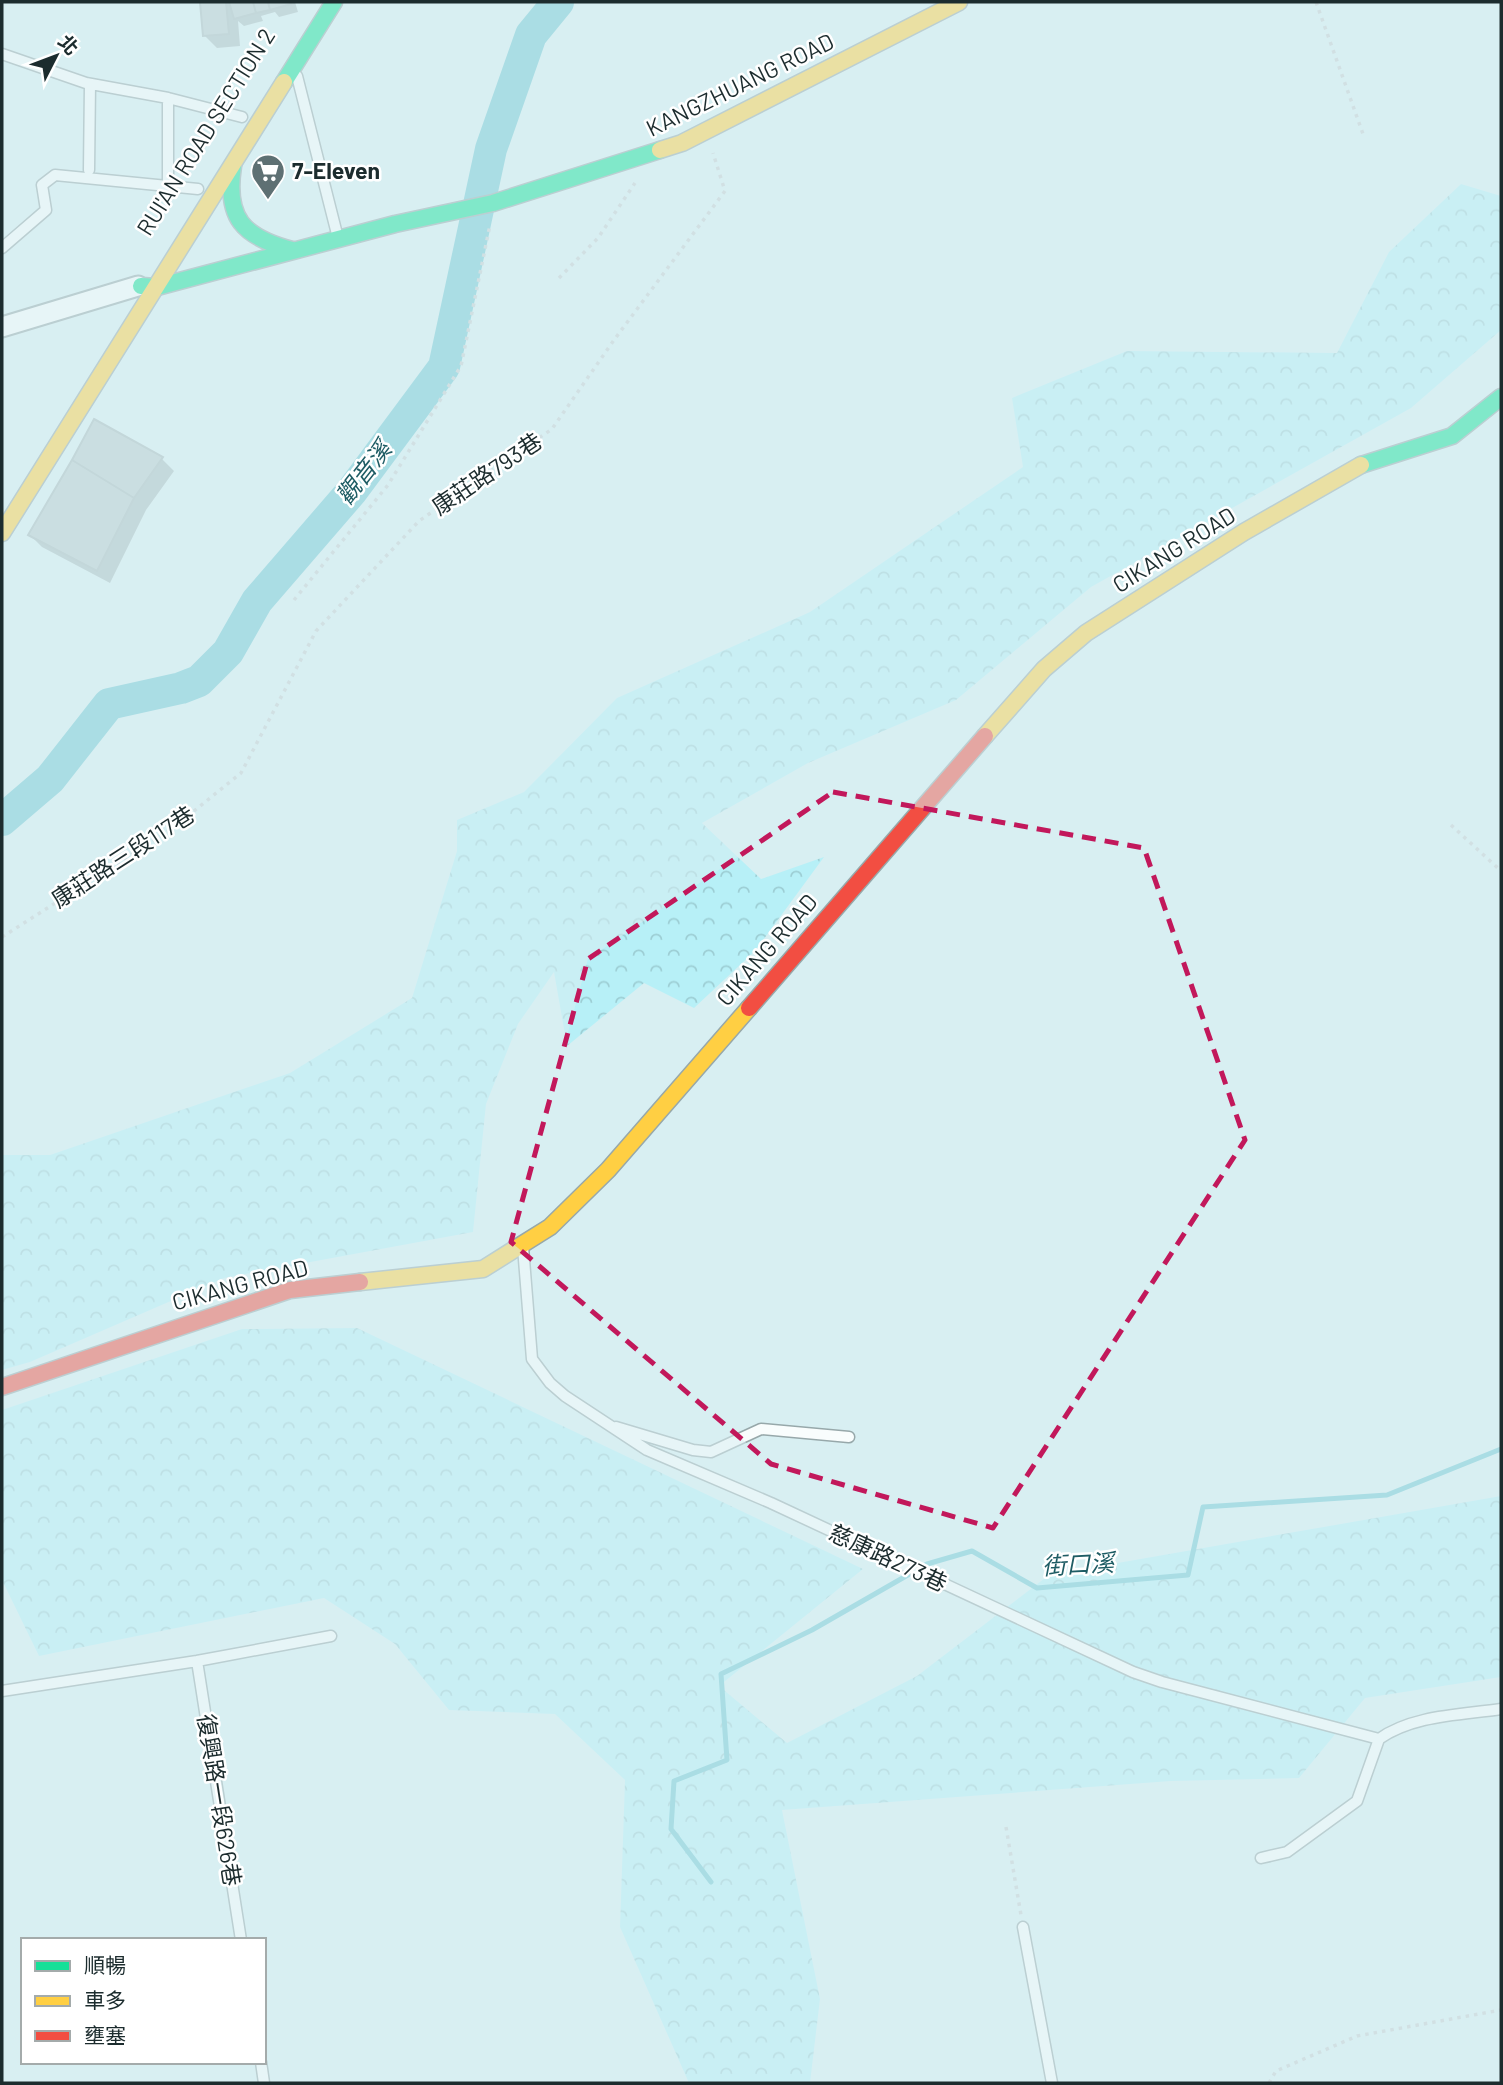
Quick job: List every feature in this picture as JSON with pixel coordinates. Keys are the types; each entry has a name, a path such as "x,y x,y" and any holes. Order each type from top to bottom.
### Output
{"street":[{"path":"2,504 147,286 233,166 334,2"},
{"name":"KANGZHUANG ROAD","path":"147,286 494,202 656,152 705,131 959,2"},
{"name":"RUI'AN ROAD SECTION 2","path":"147,286 198,189 223,148"},
{"path":"233,166 228,191 234,215 250,234 271,246 292,250"},
{"path":"2,327 147,286"},
{"path":"2,533 147,286"},
{"name":"CIKANG ROAD","path":"2,1387 206,1315 290,1290 483,1269 523,1246 550,1227 608,1170 840,900 1052,662 1086,633 1244,532 1366,463 1452,436 1501,397"}],"lane":[{"path":"2,54 90,84 168,98 242,117"},
{"path":"295,67 338,238"},
{"path":"89,170 90,84"},
{"path":"168,98 169,184"},
{"path":"2,248 46,210 42,185 55,176 169,184 198,189"},
{"name":"慈康路273巷","path":"523,1246 532,1359 550,1383 565,1396 647,1450 771,1503 1133,1672 1379,1739"},
{"path":"609,1425 645,1433 693,1450 711,1452 761,1429 849,1437"},
{"path":"2,1691 197,1661 331,1636"},
{"name":"復興路一段626巷","path":"197,1661 241,1938"},
{"path":"1261,1858 1287,1852 1357,1801 1379,1739 1415,1722 1501,1709"},
{"path":"1023,1927 1052,2083"},
{"path":"261,2064 264,2083"}],"path":[{"path":"1316,2 1363,134"},
{"name":"康莊路793巷","path":"241,773 316,631 419,521 552,429 614,340 725,191 705,131"},
{"path":"559,278 598,238 656,152"},
{"path":"294,600 388,485 461,366 494,202"},
{"name":"康莊路三段117巷","path":"2,937 173,828 241,773"},
{"path":"1451,825 1501,871"},
{"path":"1006,1827 1023,1927"},
{"path":"1269,2083 1276,2071 1357,2036 1501,2010"}],"highlighted area":[{"path":"833,792 1144,848 1245,1140 993,1528 771,1464 511,1242 588,959"}],"green space":[{"path":"1461,184 1501,196 1501,330 1411,408 1091,587 956,700 808,763 702,823 761,879 824,857 755,951 694,1008 644,983 567,1046 554,972 518,1024 486,1104 473,1232 224,1278 30,1362 2,1370 2,1155 50,1155 290,1073 412,998 457,851 457,820 524,792 617,698 810,612 1023,467 1012,398 1127,351 1337,353 1389,252"},
{"path":"357,1328 863,1569 719,1686 787,1743 917,1676 1049,1575 1501,1496 1501,1677 1365,1698 1299,1778 1171,1781 782,1810 820,1999 810,2083 689,2083 620,1927 625,1780 555,1714 449,1710 395,1644 324,1598 39,1656 2,1580 2,1410 242,1329"}],"building":[{"path":"200,2 226,2 229,34 203,36"},
{"path":"229,2 253,2 256,13 234,19"},
{"path":"253,2 268,2 270,10 256,13"},
{"path":"268,2 290,2 291,4 270,10"},
{"path":"94,419 163,457 134,498 72,460"},
{"path":"72,460 134,498 97,571 28,535"}],"waterway":[{"name":"觀音溪","path":"2,820 50,779 109,704 181,688 199,681 228,652 257,601 352,491 444,367 491,149 531,35 558,2"},
{"name":"街口溪","path":"711,1882 671,1829 674,1781 727,1760 721,1674 812,1630 927,1564 972,1551 1037,1588 1188,1575 1203,1507 1387,1495 1501,1449"}],"traffic: fast":[{"path":"284,82 334,2"},
{"path":"141,286 157,287 395,224 493,203 660,150"},
{"path":"233,166 232,199 241,223 261,239 292,250"},
{"path":"1361,465 1452,436 1501,397"}],"traffic: slow":[{"path":"660,150 682,143 959,2"},
{"path":"2,533 284,82"},
{"path":"985,736 1044,669 1086,633 1244,532 1361,465"},
{"path":"360,1282 483,1269 550,1227 608,1170 749,1008"}],"traffic: jam":[{"path":"749,1008 985,736"},
{"path":"2,1387 290,1290 360,1282"}],"place":[{"name":"7-Eleven","path":"268,201"}]}
